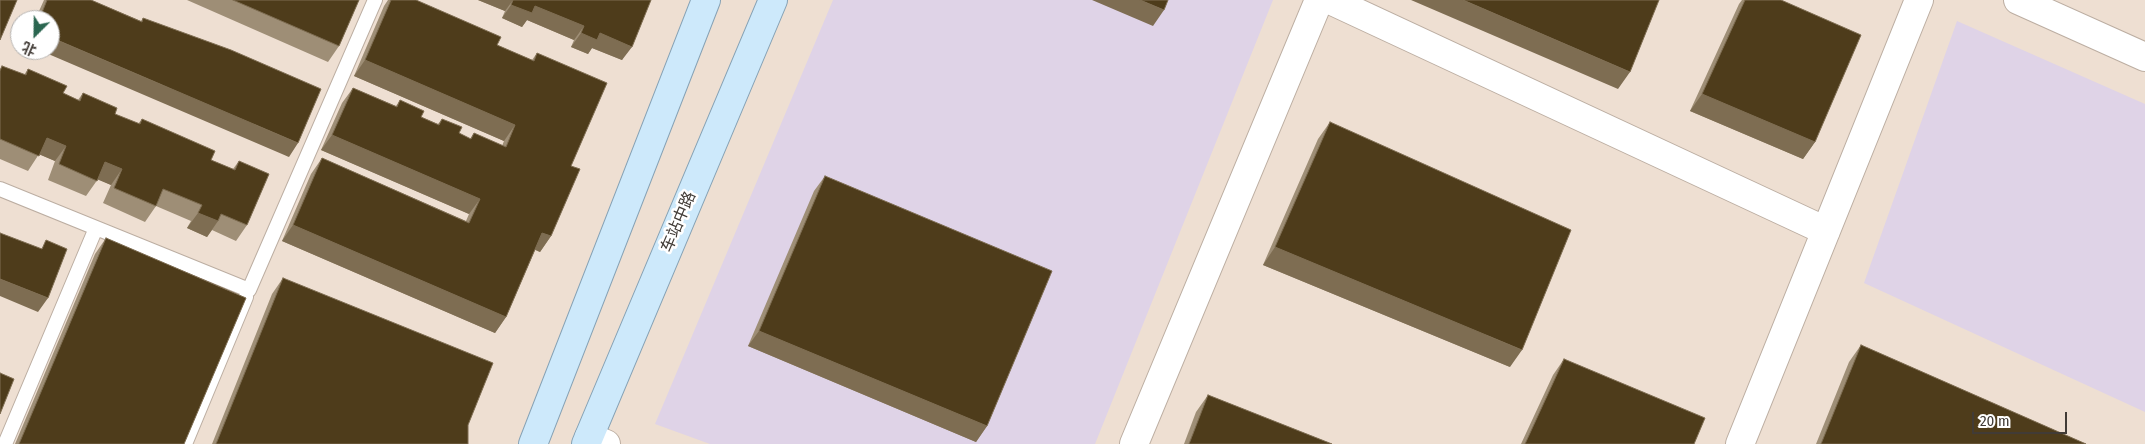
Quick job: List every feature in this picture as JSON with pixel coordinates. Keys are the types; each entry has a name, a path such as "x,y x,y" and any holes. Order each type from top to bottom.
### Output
{"main road":[{"path":"533,444 706,0"},
{"name":"车站中路","path":"594,442 773,0"}],"street":[{"path":"1134,444 1319,0"},
{"path":"1330,0 1826,231"},
{"path":"1740,444 1919,0"},
{"path":"2018,0 2145,57"}],"lane":[{"path":"185,444 374,0"},
{"path":"0,189 249,290"},
{"path":"5,444 96,228"}],"shaded area":[{"path":"833,0 1273,0 1095,444 710,444 655,424"},
{"path":"1957,21 2145,104 2145,412 1864,283"}],"building":[{"path":"0,0 17,0 13,10 10,10 10,16 0,40"},
{"path":"47,0 91,0 142,22 143,18 231,50 321,89 298,143 60,41 60,10 43,10"},
{"path":"233,0 359,0 339,46"},
{"path":"391,0 416,0 501,37 497,45 534,61 537,53 607,83 571,166 580,169 551,236 542,233 506,317 293,225 322,158 469,223 480,199 332,135 353,88 397,107 400,100 424,111 421,117 439,125 442,119 462,127 459,133 471,139 474,133 506,147 515,125 365,60"},
{"path":"513,0 651,0 632,47 600,33 597,40 581,33 584,26 535,6 532,13 511,5"},
{"path":"1140,0 1168,0 1164,10"},
{"path":"1463,0 1659,0 1630,72"},
{"path":"1745,0 1781,0 1861,35 1815,142 1702,94"},
{"path":"2,66 26,75 28,69 67,86 63,93 80,101 83,93 117,108 115,114 140,124 142,119 215,151 211,160 235,170 239,161 269,174 247,225 221,214 218,221 198,213 202,205 163,189 156,206 114,188 122,169 105,162 97,181 59,164 66,146 47,138 39,156 0,139 0,71"},
{"path":"1330,122 1571,230 1522,350 1275,247"},
{"path":"825,176 1052,271 987,426 759,331"},
{"path":"0,233 42,249 46,240 67,249 48,298 0,279"},
{"path":"106,238 246,298 184,444 19,444"},
{"path":"283,278 493,363 468,425 468,444 216,444"},
{"path":"1861,345 2086,444 1821,444"},
{"path":"1564,359 1705,418 1694,444 1525,444"},
{"path":"0,373 14,379 0,414"},
{"path":"1208,395 1332,444 1189,444"}]}
